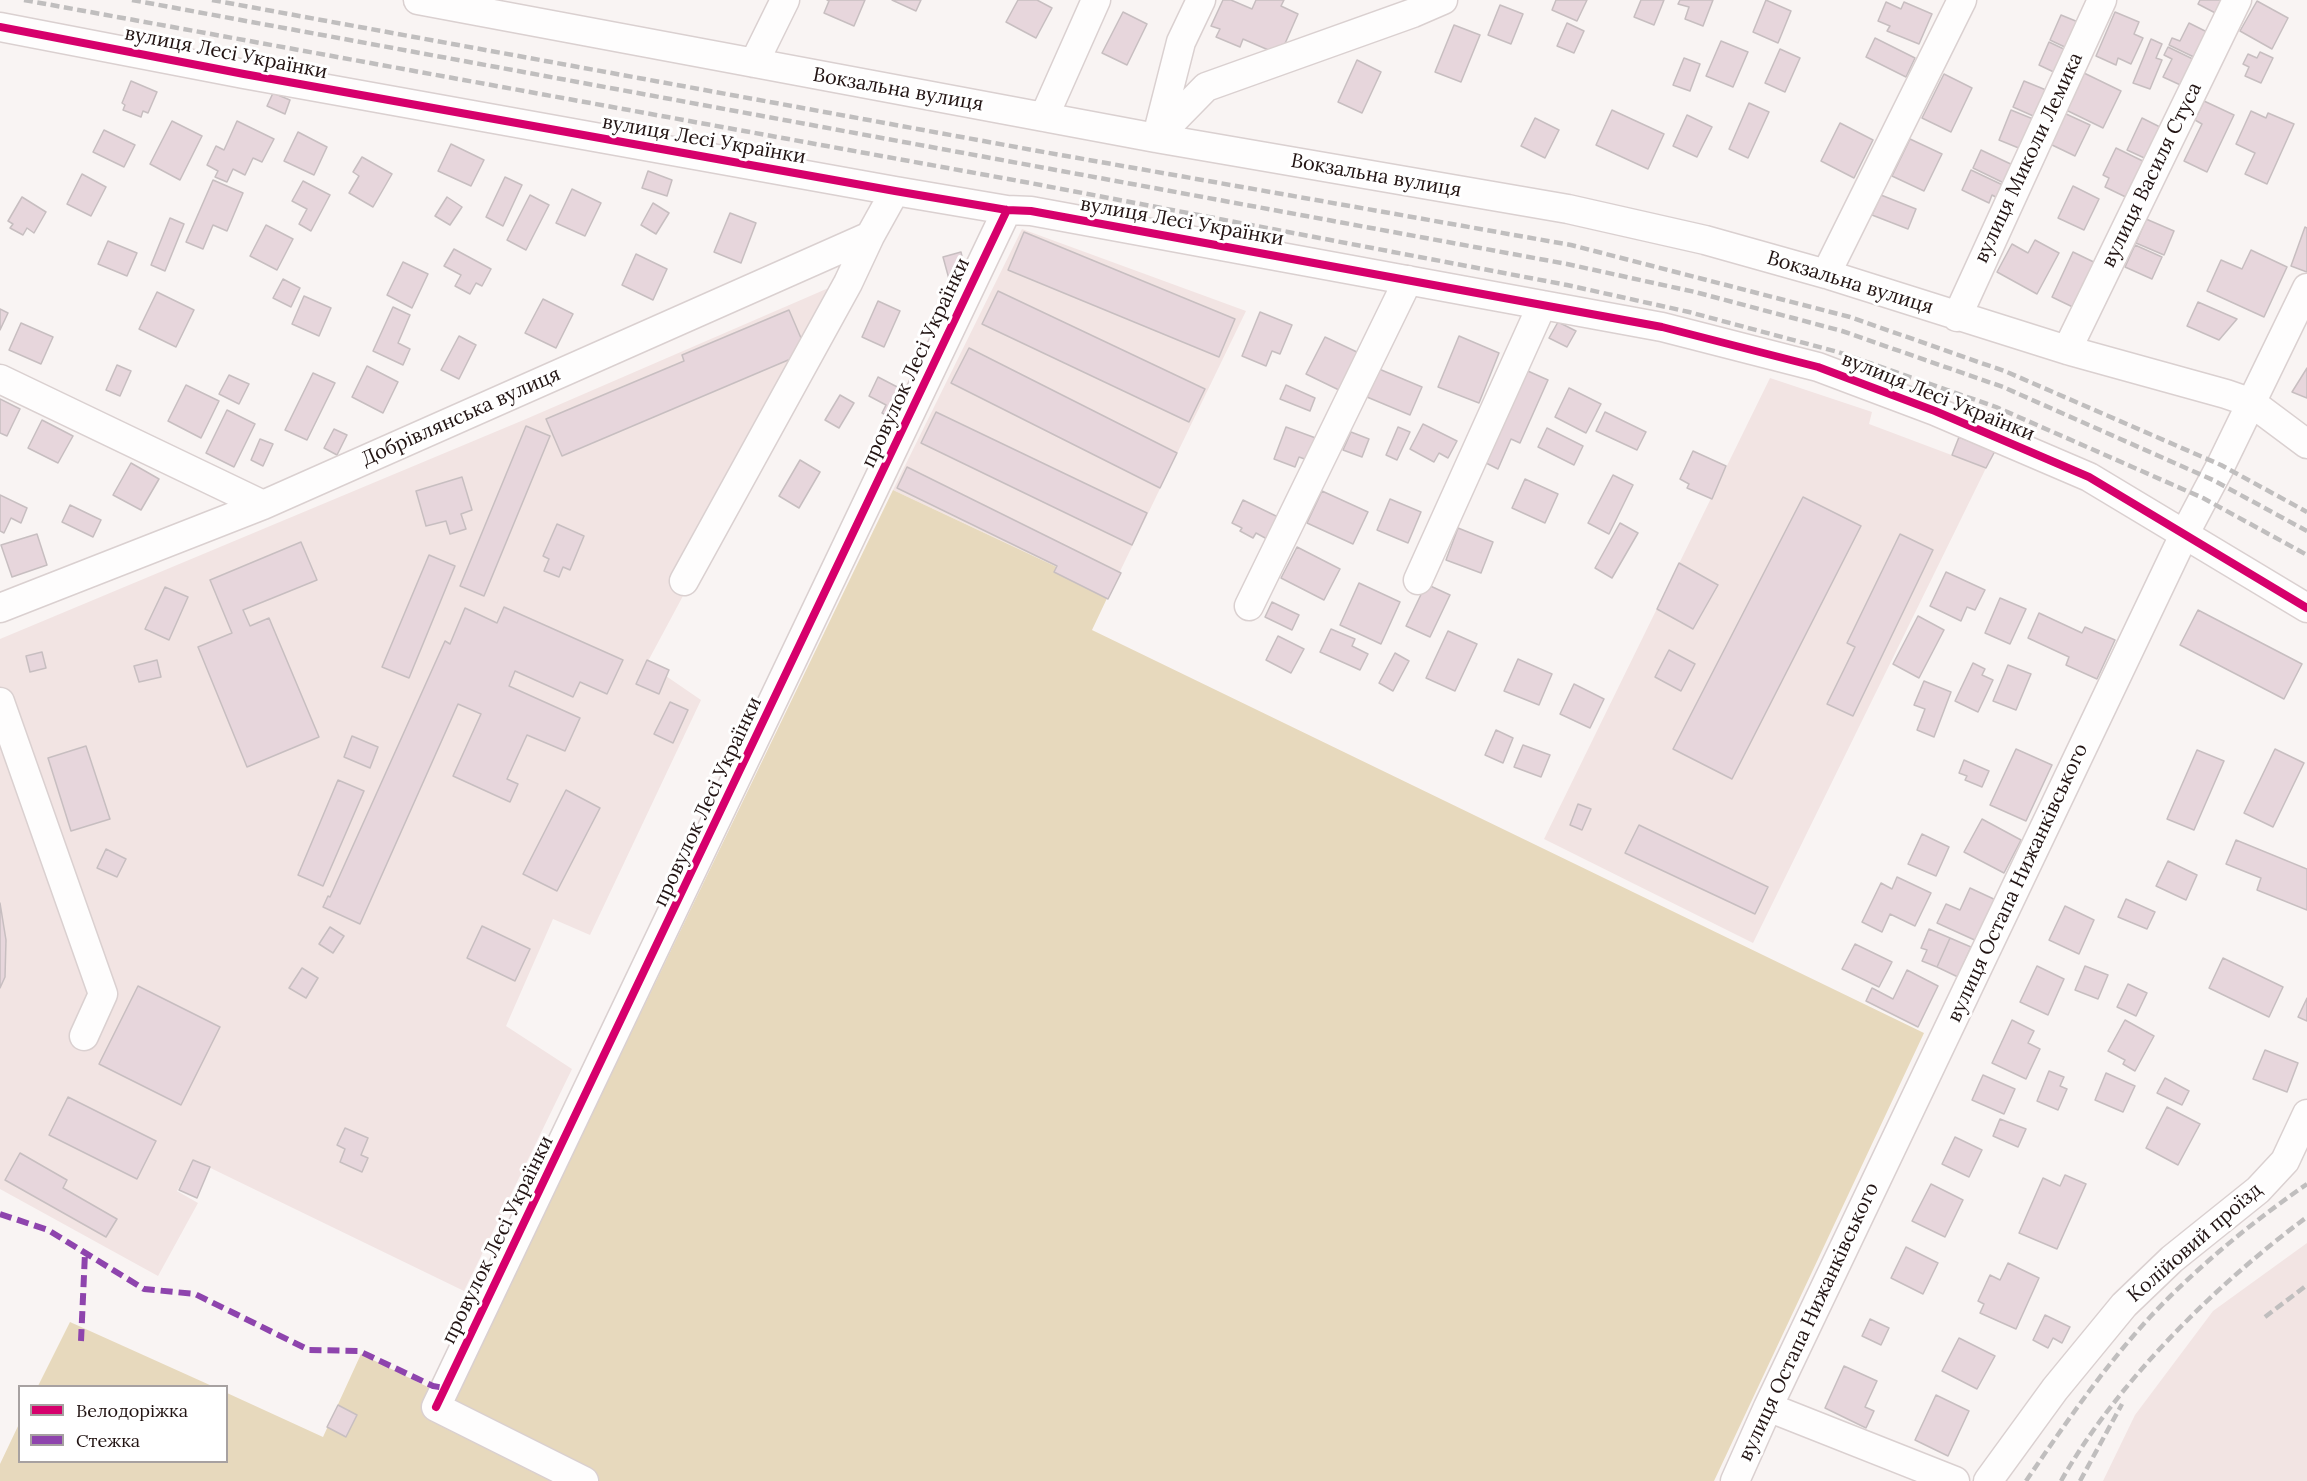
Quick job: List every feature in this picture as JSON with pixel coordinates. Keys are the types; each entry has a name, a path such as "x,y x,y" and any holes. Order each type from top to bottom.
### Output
{"street":[{"name":"Вокзальна вулиця","path":"418,0 1156,138 1568,209 1705,240 1826,274 2067,350 2252,403 2307,444"},
{"path":"754,63 785,0"},
{"path":"1044,117 1096,0"},
{"path":"1156,138 1181,42 1201,0"},
{"path":"1156,138 1206,87 1416,7 1443,0"},
{"path":"1826,274 1962,0"},
{"name":"вулиця Миколи Лемика","path":"1957,317 2102,0"},
{"name":"вулиця Василя Стуса","path":"2067,350 2237,0"},
{"name":"вулиця Лесі Українки","path":"0,27 244,74 896,192 1007,210 1031,211 1662,327 1818,367 1935,411 2089,477 2307,608"},
{"path":"684,581 896,192"},
{"name":"провулок Лесі Українки","path":"584,1481 436,1407 1007,210"},
{"name":"Добрівлянська вулиця","path":"0,608 263,505 870,236"},
{"path":"1249,606 1408,280"},
{"name":"вулиця Остапа Нижанківського","path":"1735,1481 1768,1407 2184,535 2252,403 2307,288"},
{"path":"1418,580 1542,305"},
{"path":"0,379 263,505"},
{"path":"0,702 104,994 84,1036"},
{"name":"Колійовий проїзд","path":"1988,1481 2055,1389 2124,1305 2172,1259 2258,1190 2285,1161 2307,1114"},
{"path":"1768,1407 1955,1481"}],"shaded area":[{"path":"1022,229 1246,311 1110,592 893,490"},
{"path":"854,277 647,663 701,700 590,935 553,919 506,1026 572,1069 464,1291 194,1160 177,1191 198,1203 158,1276 0,1189 0,639 526,419"},
{"path":"1770,378 1872,412 1869,424 1986,468 1753,943 1544,839"},
{"path":"893,490 1110,592 1092,630 1924,1033 1714,1481 0,1481 0,1464 18,1426 18,1463 228,1463 228,1393 323,1437 361,1354 454,1400"},
{"path":"2307,1243 2307,1481 2103,1481 2135,1415 2213,1311"},
{"path":"70,1322 210,1385 38,1385"}],"building":[{"path":"827,0 865,0 854,26 824,13 829,1"},
{"path":"892,0 921,0 916,11"},
{"path":"1018,0 1037,0 1052,8 1036,38 1006,22"},
{"path":"1223,0 1231,0 1252,9 1256,0 1284,0 1281,6 1298,14 1280,55 1243,39 1240,47 1216,37 1220,29 1211,26"},
{"path":"1556,0 1587,0 1577,21 1552,10"},
{"path":"1641,0 1664,0 1654,25 1634,17"},
{"path":"1680,0 1713,0 1703,26 1685,19 1689,7 1678,4"},
{"path":"1766,0 1791,11 1778,43 1753,32"},
{"path":"2200,0 2231,0 2223,17 2198,4"},
{"path":"2257,1 2288,18 2272,49 2240,31"},
{"path":"1886,2 1901,9 1904,2 1932,14 1919,44 1887,31 1890,26 1878,21"},
{"path":"1500,5 1523,14 1511,44 1488,35"},
{"path":"1123,12 1147,24 1127,65 1102,53"},
{"path":"2115,12 2139,22 2134,34 2143,38 2131,64 2118,58 2116,65 2096,56"},
{"path":"2061,15 2083,24 2071,50 2050,40"},
{"path":"1567,23 1584,31 1574,53 1557,46"},
{"path":"2189,23 2213,35 2200,60 2169,45 2172,38 2180,41"},
{"path":"1454,25 1480,35 1461,82 1435,72"},
{"path":"1875,38 1915,58 1906,77 1866,57"},
{"path":"2151,39 2162,44 2156,58 2162,60 2150,89 2133,83"},
{"path":"1721,41 1748,52 1733,87 1706,76"},
{"path":"2049,42 2070,52 2060,75 2039,65"},
{"path":"2168,47 2199,62 2187,88 2163,77 2172,59 2164,55"},
{"path":"1780,49 1800,58 1785,92 1765,83"},
{"path":"2260,52 2273,58 2261,83 2245,76 2249,67 2243,64 2248,54 2257,58"},
{"path":"1684,58 1700,64 1690,91 1673,85"},
{"path":"1357,60 1381,72 1362,113 1338,102"},
{"path":"2084,73 2121,91 2103,128 2066,110"},
{"path":"1944,74 1972,88 1951,132 1922,118"},
{"path":"131,81 157,92 148,113 143,111 141,117 123,110 125,105 122,103"},
{"path":"2024,81 2051,92 2040,119 2013,107"},
{"path":"273,93 290,100 285,114 267,106"},
{"path":"2204,101 2234,115 2207,172 2184,161 2202,124 2195,120"},
{"path":"1749,103 1769,112 1748,158 1729,149"},
{"path":"1612,110 1664,134 1648,169 1596,145"},
{"path":"2011,110 2038,121 2026,151 1999,140"},
{"path":"2251,111 2266,118 2268,113 2294,124 2267,184 2245,174 2255,153 2236,144"},
{"path":"2064,113 2090,125 2075,156 2050,144"},
{"path":"1687,115 1712,127 1697,157 1673,146"},
{"path":"1535,118 1559,130 1545,158 1521,146"},
{"path":"2142,118 2168,131 2153,162 2127,150"},
{"path":"172,121 202,136 180,180 150,164"},
{"path":"237,121 274,139 262,162 253,158 245,175 233,169 227,182 215,177 218,171 207,165 216,146 224,150"},
{"path":"1840,123 1873,140 1854,178 1821,161"},
{"path":"104,130 135,145 124,167 93,152"},
{"path":"298,132 327,147 314,175 284,161"},
{"path":"1910,139 1942,154 1924,191 1892,176"},
{"path":"451,144 484,160 471,186 438,171"},
{"path":"2116,148 2151,165 2134,201 2105,187 2109,178 2103,175"},
{"path":"1981,150 2017,167 2008,185 1973,168"},
{"path":"362,157 392,174 373,207 349,193 359,176 353,172"},
{"path":"1971,170 2007,187 2001,200 1992,195 1989,203 1962,190"},
{"path":"648,171 672,180 667,196 642,188"},
{"path":"82,174 106,187 91,216 67,204"},
{"path":"505,177 522,185 503,226 486,217"},
{"path":"213,180 243,193 227,231 213,225 203,249 186,242"},
{"path":"303,181 330,195 311,231 299,224 307,209 292,201"},
{"path":"2073,186 2099,199 2084,230 2058,218"},
{"path":"572,189 601,203 585,236 556,223"},
{"path":"530,195 549,205 526,250 507,240"},
{"path":"1881,195 1916,209 1908,229 1872,215"},
{"path":"22,197 46,212 34,233 27,228 23,235 10,228 13,224 8,221"},
{"path":"447,197 462,207 450,225 435,216"},
{"path":"653,203 669,213 656,234 641,225"},
{"path":"730,213 756,223 741,263 714,252"},
{"path":"170,218 184,224 165,271 151,265"},
{"path":"2146,219 2174,231 2164,255 2136,243"},
{"path":"266,225 293,239 277,270 250,256"},
{"path":"2305,227 2307,228 2307,272 2291,266"},
{"path":"1024,232 1235,319 1219,357 1008,270"},
{"path":"2035,240 2059,253 2037,294 1997,272 2012,244 2028,253"},
{"path":"108,241 137,253 127,276 98,264"},
{"path":"2135,245 2162,257 2152,279 2125,267"},
{"path":"454,249 491,269 482,286 476,283 470,294 455,286 461,275 444,266"},
{"path":"2251,250 2287,267 2264,317 2207,291 2221,260 2242,269"},
{"path":"961,252 966,275 949,279 943,257"},
{"path":"2073,252 2102,266 2081,311 2052,297"},
{"path":"636,254 667,269 653,300 622,285"},
{"path":"403,262 428,274 412,308 387,295"},
{"path":"283,279 300,288 291,307 273,298"},
{"path":"998,291 1205,389 1189,422 982,324"},
{"path":"157,292 194,310 176,347 139,329"},
{"path":"304,296 331,308 319,336 292,324"},
{"path":"543,299 573,314 556,348 525,333"},
{"path":"878,301 900,311 884,347 862,337"},
{"path":"2198,302 2237,319 2219,340 2187,326"},
{"path":"393,307 410,315 398,343 410,349 403,365 373,351"},
{"path":"0,309 8,313 0,330"},
{"path":"789,310 807,352 562,456 546,419 684,361 682,355"},
{"path":"1260,312 1292,325 1280,354 1272,351 1266,366 1242,356"},
{"path":"1558,322 1576,331 1567,347 1549,338"},
{"path":"21,323 53,337 41,364 9,350"},
{"path":"459,336 476,345 459,379 441,370"},
{"path":"1459,336 1499,353 1479,403 1438,387"},
{"path":"1325,337 1359,353 1341,391 1306,374"},
{"path":"969,348 1177,453 1160,488 951,383"},
{"path":"117,365 131,371 120,396 106,390"},
{"path":"367,366 398,382 383,413 352,397"},
{"path":"1521,368 1548,380 1520,443 1511,439 1498,469 1480,460"},
{"path":"2307,368 2307,398 2292,392"},
{"path":"1379,369 1422,387 1410,415 1367,397"},
{"path":"313,373 335,383 307,440 285,430"},
{"path":"229,375 249,384 239,404 219,394"},
{"path":"878,377 905,391 892,418 882,413 886,405 869,396"},
{"path":"186,385 219,401 201,438 168,421"},
{"path":"1286,385 1315,398 1310,411 1280,399"},
{"path":"1569,388 1601,404 1586,433 1555,417"},
{"path":"840,395 854,403 839,428 825,420"},
{"path":"0,399 20,409 7,436 0,433"},
{"path":"227,410 255,424 234,467 206,453"},
{"path":"936,412 1147,513 1132,545 921,443"},
{"path":"1605,412 1646,432 1637,450 1596,431"},
{"path":"42,420 73,436 58,463 28,448"},
{"path":"1423,424 1457,441 1448,458 1439,453 1434,462 1410,449"},
{"path":"526,426 550,436 484,596 460,586"},
{"path":"1286,427 1321,440 1313,462 1299,457 1295,467 1274,459"},
{"path":"1398,427 1410,432 1397,460 1386,455"},
{"path":"1547,428 1583,446 1574,465 1538,447"},
{"path":"334,429 347,435 337,455 324,448"},
{"path":"1351,432 1369,439 1362,457 1343,450"},
{"path":"1959,437 1995,451 1986,468 1952,455"},
{"path":"260,439 273,444 263,466 251,460"},
{"path":"1693,451 1726,466 1712,499 1687,488 1689,484 1680,479"},
{"path":"800,460 820,472 799,508 779,496"},
{"path":"131,463 159,479 141,510 113,495"},
{"path":"907,467 1121,573 1108,599 1054,572 1057,566 897,488"},
{"path":"1613,475 1633,485 1609,534 1588,523"},
{"path":"462,477 472,510 461,514 466,529 450,534 446,521 426,526 416,491"},
{"path":"1525,479 1558,494 1545,523 1512,508"},
{"path":"1322,491 1368,512 1353,544 1307,523"},
{"path":"0,495 27,508 21,523 11,518 4,533 0,531"},
{"path":"1803,497 1861,526 1732,779 1673,749"},
{"path":"1390,499 1421,512 1408,543 1377,530"},
{"path":"1243,500 1278,517 1267,539 1256,533 1253,538 1240,531 1242,528 1232,523"},
{"path":"70,505 101,520 93,537 62,522"},
{"path":"1620,523 1638,533 1612,578 1595,568"},
{"path":"557,524 584,536 570,570 563,567 559,577 544,571 549,559 543,556"},
{"path":"1458,528 1493,542 1481,573 1446,560"},
{"path":"37,534 47,565 12,577 1,545"},
{"path":"1900,534 1933,550 1853,716 1827,704 1855,647 1847,643"},
{"path":"301,542 317,580 243,610 250,626 269,618 319,737 247,767 198,647 232,633 210,580"},
{"path":"1297,547 1340,569 1324,600 1281,578"},
{"path":"429,555 455,566 409,678 382,667"},
{"path":"1679,563 1718,585 1693,629 1657,609"},
{"path":"1946,572 1985,590 1975,610 1967,607 1961,621 1930,606"},
{"path":"1359,583 1400,602 1381,644 1340,625"},
{"path":"1426,584 1450,595 1430,637 1406,626"},
{"path":"165,587 188,597 169,640 145,629"},
{"path":"2000,598 2026,609 2010,644 1985,633"},
{"path":"1272,602 1299,615 1292,630 1265,617"},
{"path":"504,607 623,660 607,694 580,682 573,697 515,671 509,686 580,718 565,751 527,735 507,779 518,784 510,802 453,776 481,714 458,704 360,924 323,907 328,896 330,897 445,641 450,644 465,608 497,623"},
{"path":"2198,610 2302,664 2284,699 2180,645"},
{"path":"2039,613 2082,633 2085,627 2115,640 2097,679 2066,665 2069,657 2028,638"},
{"path":"1918,616 1944,630 1919,678 1893,664"},
{"path":"1331,629 1355,639 1352,646 1368,654 1360,670 1320,652"},
{"path":"1448,631 1477,644 1455,691 1426,678"},
{"path":"1278,636 1304,649 1291,673 1266,660"},
{"path":"1669,650 1695,664 1681,691 1655,677"},
{"path":"42,652 46,668 30,672 26,656"},
{"path":"1395,653 1409,661 1393,691 1379,683"},
{"path":"1518,659 1552,674 1539,705 1504,691"},
{"path":"157,660 161,677 139,682 134,666"},
{"path":"647,660 669,670 659,694 636,684"},
{"path":"1973,663 1985,669 1982,675 1993,680 1978,712 1955,701"},
{"path":"2008,665 2031,674 2016,710 1993,701"},
{"path":"1924,681 1951,692 1934,737 1917,730 1925,709 1914,705"},
{"path":"1574,684 1604,699 1590,728 1560,714"},
{"path":"670,702 688,710 673,743 654,734"},
{"path":"1496,730 1513,738 1503,763 1485,755"},
{"path":"352,736 378,747 370,768 344,757"},
{"path":"1523,745 1550,755 1541,777 1514,767"},
{"path":"86,746 110,819 71,831 48,758"},
{"path":"2016,749 2052,765 2026,821 1990,805"},
{"path":"2275,749 2304,763 2273,827 2244,813"},
{"path":"2197,750 2224,761 2194,830 2167,819"},
{"path":"1964,760 1989,771 1982,787 1965,780 1967,776 1959,773"},
{"path":"338,780 364,791 323,886 298,875"},
{"path":"566,790 600,808 557,891 523,874"},
{"path":"1578,804 1591,809 1582,830 1570,825"},
{"path":"1982,819 2021,840 2004,873 1964,852"},
{"path":"1639,825 1768,887 1755,914 1625,853"},
{"path":"1922,834 1949,847 1936,876 1908,864"},
{"path":"2236,840 2307,869 2307,910 2257,890 2261,878 2226,864"},
{"path":"106,849 126,859 117,877 97,868"},
{"path":"2168,861 2197,875 2186,900 2156,886"},
{"path":"1897,877 1931,893 1915,926 1890,914 1882,932 1862,922 1881,883 1892,889"},
{"path":"1970,888 1998,901 1979,942 1937,923 1946,904 1960,910"},
{"path":"2126,899 2155,912 2147,929 2118,917"},
{"path":"0,903 6,940 5,977 0,988"},
{"path":"2065,906 2094,920 2079,954 2049,940"},
{"path":"482,926 530,949 515,981 467,958"},
{"path":"330,927 344,936 333,953 319,944"},
{"path":"1929,929 1950,938 1937,967 1922,961 1927,950 1921,948"},
{"path":"1950,938 1971,947 1958,977 1937,967"},
{"path":"1855,944 1892,962 1879,987 1842,969"},
{"path":"2223,958 2283,987 2269,1017 2209,988"},
{"path":"2037,966 2064,979 2048,1015 2020,1002"},
{"path":"2085,966 2108,975 2098,999 2075,990"},
{"path":"302,968 318,978 306,998 289,988"},
{"path":"1907,970 1938,986 1918,1027 1866,1001 1872,988 1893,999"},
{"path":"2128,984 2147,993 2136,1016 2117,1007"},
{"path":"138,986 220,1027 181,1105 99,1064"},
{"path":"2307,998 2307,1021 2298,1017"},
{"path":"2012,1020 2034,1031 2028,1043 2040,1049 2026,1079 1992,1063"},
{"path":"2125,1020 2154,1036 2135,1071 2123,1064 2125,1060 2108,1051"},
{"path":"2265,1050 2298,1063 2287,1092 2253,1079"},
{"path":"2049,1071 2064,1077 2060,1086 2067,1089 2058,1110 2037,1101"},
{"path":"2106,1073 2135,1086 2123,1112 2095,1100"},
{"path":"1983,1075 2015,1089 2004,1114 1972,1100"},
{"path":"2165,1078 2189,1091 2182,1105 2157,1093"},
{"path":"68,1097 156,1141 137,1179 49,1135"},
{"path":"2167,1107 2200,1124 2178,1165 2146,1148"},
{"path":"2000,1119 2026,1129 2018,1147 1993,1136"},
{"path":"345,1128 368,1138 361,1155 368,1158 362,1172 340,1162 345,1149 337,1145"},
{"path":"1955,1137 1982,1150 1969,1177 1942,1164"},
{"path":"20,1153 67,1180 63,1188 117,1219 106,1237 5,1180"},
{"path":"193,1160 210,1167 197,1198 179,1190"},
{"path":"2065,1175 2086,1184 2057,1249 2019,1233 2043,1178 2060,1186"},
{"path":"1931,1184 1963,1200 1945,1237 1912,1221"},
{"path":"1906,1247 1938,1263 1923,1294 1891,1278"},
{"path":"2008,1263 2039,1278 2016,1329 1980,1313 1984,1304 1978,1301 1990,1275 2000,1280"},
{"path":"2045,1315 2070,1327 2062,1343 2053,1338 2048,1348 2033,1340"},
{"path":"1870,1319 1889,1328 1881,1345 1862,1336"},
{"path":"1959,1338 1995,1356 1977,1389 1942,1371"},
{"path":"1844,1366 1877,1381 1865,1407 1874,1411 1866,1428 1825,1408"},
{"path":"1936,1395 1969,1411 1948,1456 1915,1440"},
{"path":"338,1405 357,1415 346,1437 327,1427"}],"railway":[{"path":"24,0 1030,183 1567,285 1689,312 1838,352 1996,407 2203,498 2307,555"},
{"path":"132,0 1567,264 1695,292 1842,331 2003,387 2213,480 2307,531"},
{"path":"212,0 1038,151 1571,245 1850,317 2007,372 2221,465 2307,512"},
{"path":"2026,1481 2070,1417 2150,1317 2225,1246 2307,1184"},
{"path":"2061,1481 2110,1407 2171,1337 2238,1273 2307,1217"},
{"path":"2265,1317 2307,1285"},
{"path":"2080,1481 2122,1404"}],"marked path":[{"path":"0,1214 48,1230 144,1289 195,1294 309,1350 359,1351 433,1386 445,1388"},
{"path":"81,1341 85,1253"}],"cycle path":[{"path":"0,27 244,74 895,191 1007,210 1031,211 1662,327 1818,367 1935,411 2089,477 2307,608"},
{"path":"436,1407 1007,210"}]}
